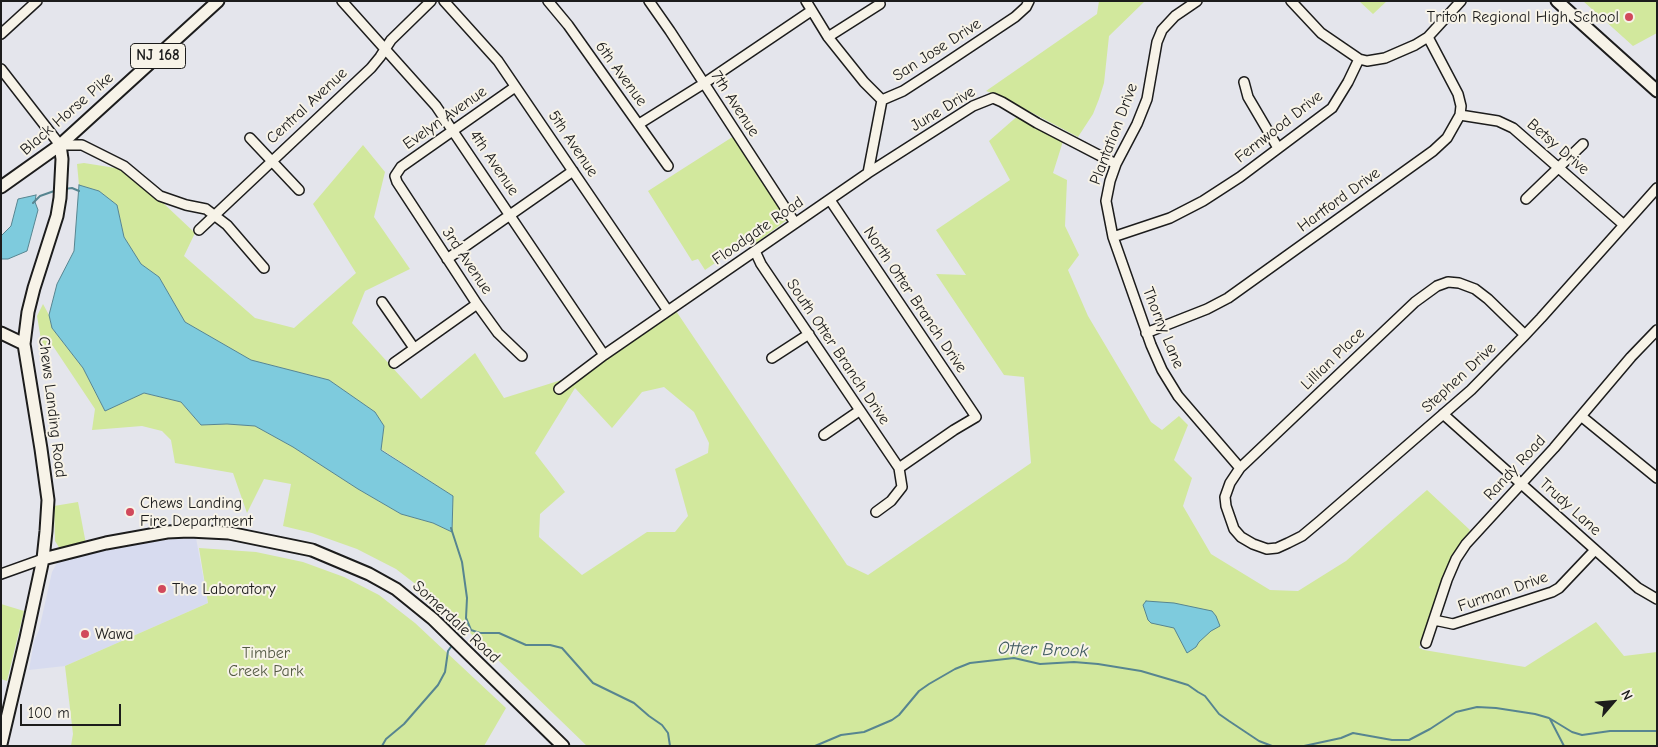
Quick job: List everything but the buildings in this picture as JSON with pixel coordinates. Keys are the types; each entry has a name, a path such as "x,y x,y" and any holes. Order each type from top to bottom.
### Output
{"main road":[{"name":"Black Horse Pike","path":"1,187 60,144 218,1"},
{"path":"1557,1 1657,91"},
{"name":"Chews Landing Road","path":"1,744 42,559 48,500 24,344 28,312 34,288 57,216 62,159 60,144"},
{"path":"1,333 24,344"},
{"name":"Somerdale Road","path":"42,559 106,543 167,532 189,531 229,534 312,550 369,574 396,589 433,619 563,746"}],"street":[{"path":"1,34 37,1"},
{"name":"4th Avenue","path":"342,1 436,106 604,355"},
{"name":"Central Avenue","path":"199,230 371,68 391,40 432,1"},
{"name":"5th Avenue","path":"444,1 498,61 668,311"},
{"name":"6th Avenue","path":"548,1 568,25 668,166"},
{"name":"7th Avenue","path":"649,1 795,223"},
{"path":"806,1 828,38 864,82 882,100 868,173"},
{"name":"San Jose Drive","path":"882,100 903,91 1015,17 1026,7 1029,1"},
{"name":"Plantation Drive","path":"1107,206 1106,201 1110,181 1116,164 1137,124 1147,99 1157,42 1162,30 1175,16 1197,1"},
{"path":"1291,1 1321,33 1359,59 1367,61 1385,58 1428,37 1461,1"},
{"path":"828,38 880,4"},
{"path":"639,124 703,84 811,11"},
{"path":"1428,37 1458,94 1461,106 1460,115"},
{"name":"Fernwood Drive","path":"1113,237 1170,218 1203,201 1240,177 1332,108 1359,59"},
{"path":"1,69 60,144 82,145 124,166 160,196 186,205 206,209 215,215 264,268"},
{"path":"1244,82 1248,97 1278,148"},
{"name":"Evelyn Avenue","path":"396,176 401,167 516,87"},
{"name":"June Drive","path":"868,173 973,106 993,98 1116,164"},
{"name":"Betsy Drive","path":"1460,115 1478,116 1498,121 1513,128 1624,225"},
{"name":"Hartford Drive","path":"1146,333 1207,309 1228,298 1433,150 1447,138 1460,115"},
{"path":"250,138 299,190"},
{"path":"1526,199 1583,144"},
{"path":"447,259 573,171"},
{"name":"Floodgate Road","path":"560,389 604,355 868,173"},
{"name":"3rd Avenue","path":"396,176 397,182 477,304 498,333 522,356"},
{"name":"Stephen Drive","path":"1253,544 1267,549 1277,548 1302,536 1471,390 1524,335 1657,188"},
{"name":"North Otter Branch Drive","path":"830,200 976,417 899,468"},
{"name":"Thorny Lane","path":"1107,206 1113,237 1146,333 1162,370 1178,396 1240,468"},
{"name":"South Otter Branch Drive","path":"755,251 761,264 899,468"},
{"name":"Lillian Place","path":"1253,544 1241,537 1234,529 1226,506 1226,497 1230,483 1240,468 1415,302 1437,286 1448,282 1475,289 1488,299 1524,335"},
{"path":"382,302 414,348"},
{"path":"394,363 477,304"},
{"name":"Randy Road","path":"1426,643 1438,602 1456,560 1478,530 1657,330"},
{"path":"772,358 809,334"},
{"path":"824,434 859,411"},
{"name":"Trudy Lane","path":"1443,414 1638,588 1657,599"},
{"path":"1581,416 1657,478"},
{"path":"876,512 891,501 902,487 899,468"},
{"name":"Furman Drive","path":"1434,620 1453,624 1552,592 1559,588 1595,550"},
{"path":"1,574 42,559"}],"shaded area":[{"path":"196,538 208,603 65,666 29,670 34,641 39,630 52,572 57,563 74,557 142,543"}],"green space":[{"path":"1099,1 1145,1 1109,36 1104,83 1093,114 1078,137 1006,99 986,91 1097,14"},
{"path":"1359,1 1387,1 1373,14"},
{"name":"Triton Regional High School","path":"1583,1 1657,1 1657,33 1633,46"},
{"path":"1021,113 1064,138 1053,173 1067,180 1065,226 1079,255 1068,270 1088,316 1151,422 1162,430 1179,416 1188,425 1174,460 1192,478 1183,506 1211,554 1270,590 1298,591 1346,561 1427,490 1470,530 1446,571 1419,648 1525,667 1596,622 1624,656 1657,652 1657,746 587,746 435,599 396,569 357,549 312,533 283,526 291,484 264,479 247,513 233,473 175,463 171,440 162,431 142,426 92,430 95,409 53,346 43,351 37,316 43,304 49,315 52,328 83,368 105,411 143,393 181,402 201,425 255,426 293,447 401,514 433,523 452,532 453,496 381,449 384,426 375,412 329,380 251,360 185,322 159,277 141,264 124,237 117,205 99,191 79,185 77,164 84,163 128,170 195,233 184,256 255,318 294,328 356,273 313,204 363,145 385,172 374,217 410,269 365,291 352,323 421,399 475,353 504,398 571,377 672,305 847,565 868,575 1031,463 1024,377 1004,375 936,274 966,275 936,230 1010,180 989,141","holes":["664,387 694,412 709,443 708,453 675,469 688,516 675,532 647,532 582,575 539,537 540,514 565,492 535,453 575,388 612,428 642,392"]},
{"path":"734,136 788,219 752,246 744,243 705,270 698,259 692,261 648,191"},
{"path":"78,502 86,544 60,549 55,541 54,506"},
{"name":"Timber Creek Park","path":"199,548 256,552 303,562 344,577 379,595 415,623 506,708 484,746 71,746 73,734 65,666 208,603"},
{"path":"1,604 24,611 7,681 1,679"}],"water":[{"path":"79,185 99,191 117,205 124,237 141,264 159,277 185,322 251,360 329,380 375,412 384,426 381,450 453,496 452,532 433,523 401,514 293,447 255,426 201,425 181,402 144,393 105,411 83,368 52,328 49,315 57,284 74,251"},
{"path":"36,195 35,202 38,210 27,251 8,259 1,259 1,236 11,226 18,199"},
{"path":"1146,601 1174,603 1212,611 1220,626 1211,631 1196,647 1187,653 1174,628 1151,623 1148,620 1143,605"}],"waterway":[{"path":"64,189 72,188 79,191"},
{"path":"33,203 40,196 57,190"},
{"path":"451,528 462,562 467,598 466,618 471,630"},
{"name":"Otter Brook","path":"471,630 480,633 499,633 526,645 550,645 562,648 593,683 634,703 662,725 668,733 670,746"},
{"path":"458,639 471,630"},
{"path":"382,746 386,739 404,724 438,685 445,672 448,651 453,644"},
{"name":"Otter Brook","path":"815,746 841,735 864,732 892,720 899,715 919,691 955,669 970,663 1014,658 1040,664 1074,662 1098,664 1141,671 1188,685 1205,696 1219,714 1259,741 1272,746"},
{"name":"Otter Brook","path":"1304,746 1341,738 1353,733 1392,740 1409,740 1456,712 1477,707 1535,714 1549,718 1572,732 1582,735 1610,731 1657,731"},
{"path":"1550,719 1564,746"}],"place":[{"name":"Triton Regional High School","path":"1629,17"},
{"name":"Chews Landing Fire Department","path":"130,512"},
{"name":"The Laboratory","path":"162,589"},
{"name":"Wawa","path":"85,634"}]}
